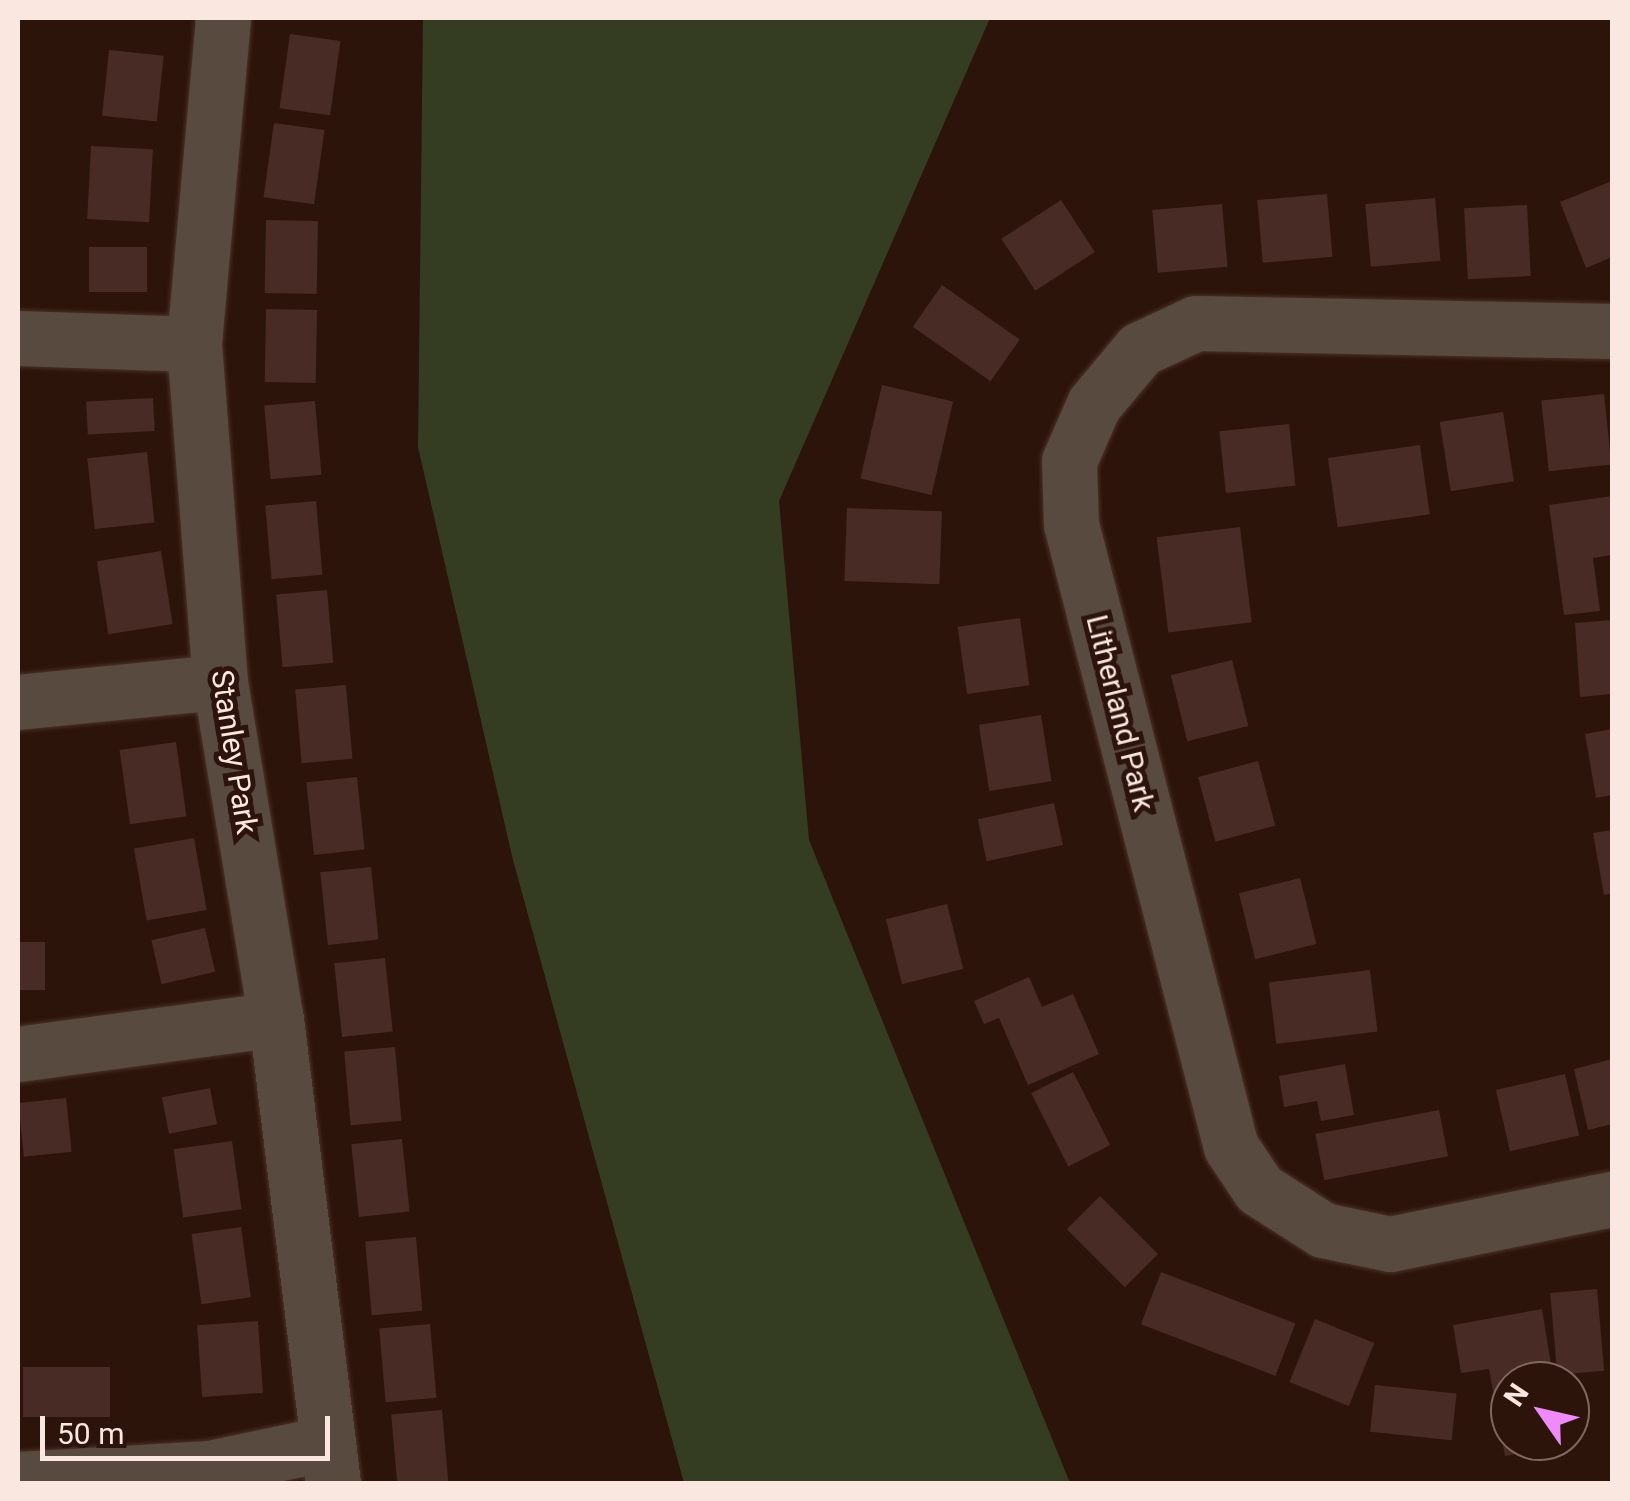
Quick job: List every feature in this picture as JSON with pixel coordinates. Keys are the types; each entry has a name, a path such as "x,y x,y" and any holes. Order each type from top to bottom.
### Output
{"street":[{"name":"Stanley Park","path":"223,18 194,344 220,682 276,1019 330,1463"},
{"name":"Litherland Park","path":"1612,330 1196,322 1140,348 1094,404 1069,461 1071,524 1226,1128 1258,1189 1323,1230 1390,1244 1612,1199"},
{"path":"18,338 194,344"},
{"path":"18,702 220,682"},
{"path":"18,1054 276,1019"},
{"path":"18,1479 330,1463"}],"green space":[{"path":"423,18 990,18 779,501 809,840 1070,1483 684,1483 513,860 418,447"}],"building":[{"path":"290,34 341,41 330,115 280,108"},
{"path":"109,50 164,56 157,121 102,116"},
{"path":"274,123 325,130 314,204 264,197"},
{"path":"91,146 153,149 149,222 87,219"},
{"path":"1612,181 1612,257 1586,268 1560,202"},
{"path":"1327,194 1332,257 1263,263 1257,200"},
{"path":"1435,198 1440,261 1371,267 1365,204"},
{"path":"1061,200 1095,252 1035,291 1001,239"},
{"path":"1222,204 1227,267 1158,273 1152,210"},
{"path":"1527,205 1531,276 1468,279 1464,208"},
{"path":"266,220 318,221 317,294 265,293"},
{"path":"89,247 147,247 147,292 89,292"},
{"path":"942,285 1020,339 991,381 913,327"},
{"path":"266,309 317,310 316,383 265,382"},
{"path":"882,385 953,401 932,495 860,479"},
{"path":"1604,394 1611,465 1549,471 1541,401"},
{"path":"153,398 155,431 88,434 86,402"},
{"path":"315,401 321,475 271,479 264,405"},
{"path":"1503,412 1514,481 1451,491 1440,422"},
{"path":"1289,424 1295,486 1226,493 1219,431"},
{"path":"1420,445 1430,514 1338,527 1328,458"},
{"path":"147,452 154,523 95,529 87,458"},
{"path":"1612,496 1612,555 1593,558 1600,611 1564,615 1549,505"},
{"path":"316,501 322,575 272,579 265,505"},
{"path":"847,508 942,511 939,584 844,581"},
{"path":"1240,527 1252,622 1168,633 1157,537"},
{"path":"161,551 173,624 108,634 97,561"},
{"path":"327,590 333,663 283,667 276,594"},
{"path":"1020,618 1029,685 967,694 958,627"},
{"path":"1612,620 1612,694 1580,697 1575,623"},
{"path":"1232,660 1248,726 1187,741 1171,675"},
{"path":"346,685 352,759 302,763 295,689"},
{"path":"1041,715 1051,781 989,791 979,725"},
{"path":"1612,729 1612,795 1596,798 1585,734"},
{"path":"176,742 186,816 130,824 120,750"},
{"path":"1258,761 1275,826 1215,842 1198,777"},
{"path":"357,777 365,850 314,855 306,782"},
{"path":"1054,803 1063,845 987,861 978,819"},
{"path":"1612,830 1612,893 1604,895 1593,833"},
{"path":"194,838 207,910 147,920 134,849"},
{"path":"371,867 379,940 328,945 320,872"},
{"path":"1300,878 1316,944 1255,959 1239,893"},
{"path":"947,904 963,969 902,984 886,919"},
{"path":"205,928 215,972 162,984 151,940"},
{"path":"18,942 45,942 45,990 18,990"},
{"path":"385,958 393,1032 342,1037 334,963"},
{"path":"1370,970 1378,1032 1276,1044 1269,982"},
{"path":"1029,977 1042,1007 1073,994 1099,1054 1028,1085 999,1018 984,1024 974,1001"},
{"path":"395,1047 401,1121 351,1125 344,1051"},
{"path":"1612,1059 1612,1124 1588,1130 1574,1069"},
{"path":"1345,1064 1354,1115 1321,1121 1317,1101 1284,1107 1279,1076"},
{"path":"1073,1072 1110,1145 1068,1166 1031,1093"},
{"path":"1565,1074 1579,1135 1510,1151 1496,1090"},
{"path":"210,1088 217,1124 169,1134 162,1097"},
{"path":"66,1098 72,1152 24,1157 18,1103"},
{"path":"1439,1110 1448,1156 1324,1180 1315,1134"},
{"path":"402,1139 410,1212 359,1217 351,1144"},
{"path":"232,1141 242,1209 183,1218 174,1149"},
{"path":"1100,1196 1158,1254 1125,1287 1067,1229"},
{"path":"241,1227 251,1297 201,1304 191,1234"},
{"path":"416,1237 422,1311 372,1315 365,1241"},
{"path":"1161,1272 1295,1324 1275,1376 1141,1324"},
{"path":"1597,1289 1604,1371 1590,1372 1590,1361 1556,1361 1550,1293"},
{"path":"1542,1309 1551,1361 1490,1361 1490,1374 1489,1369 1461,1373 1453,1325"},
{"path":"1315,1319 1374,1343 1349,1406 1290,1382"},
{"path":"258,1321 263,1393 202,1397 197,1325"},
{"path":"430,1324 436,1398 386,1402 379,1328"},
{"path":"23,1367 110,1367 110,1417 23,1417"},
{"path":"1375,1385 1457,1394 1452,1440 1370,1432"},
{"path":"442,1410 448,1483 397,1484 391,1414"}]}
